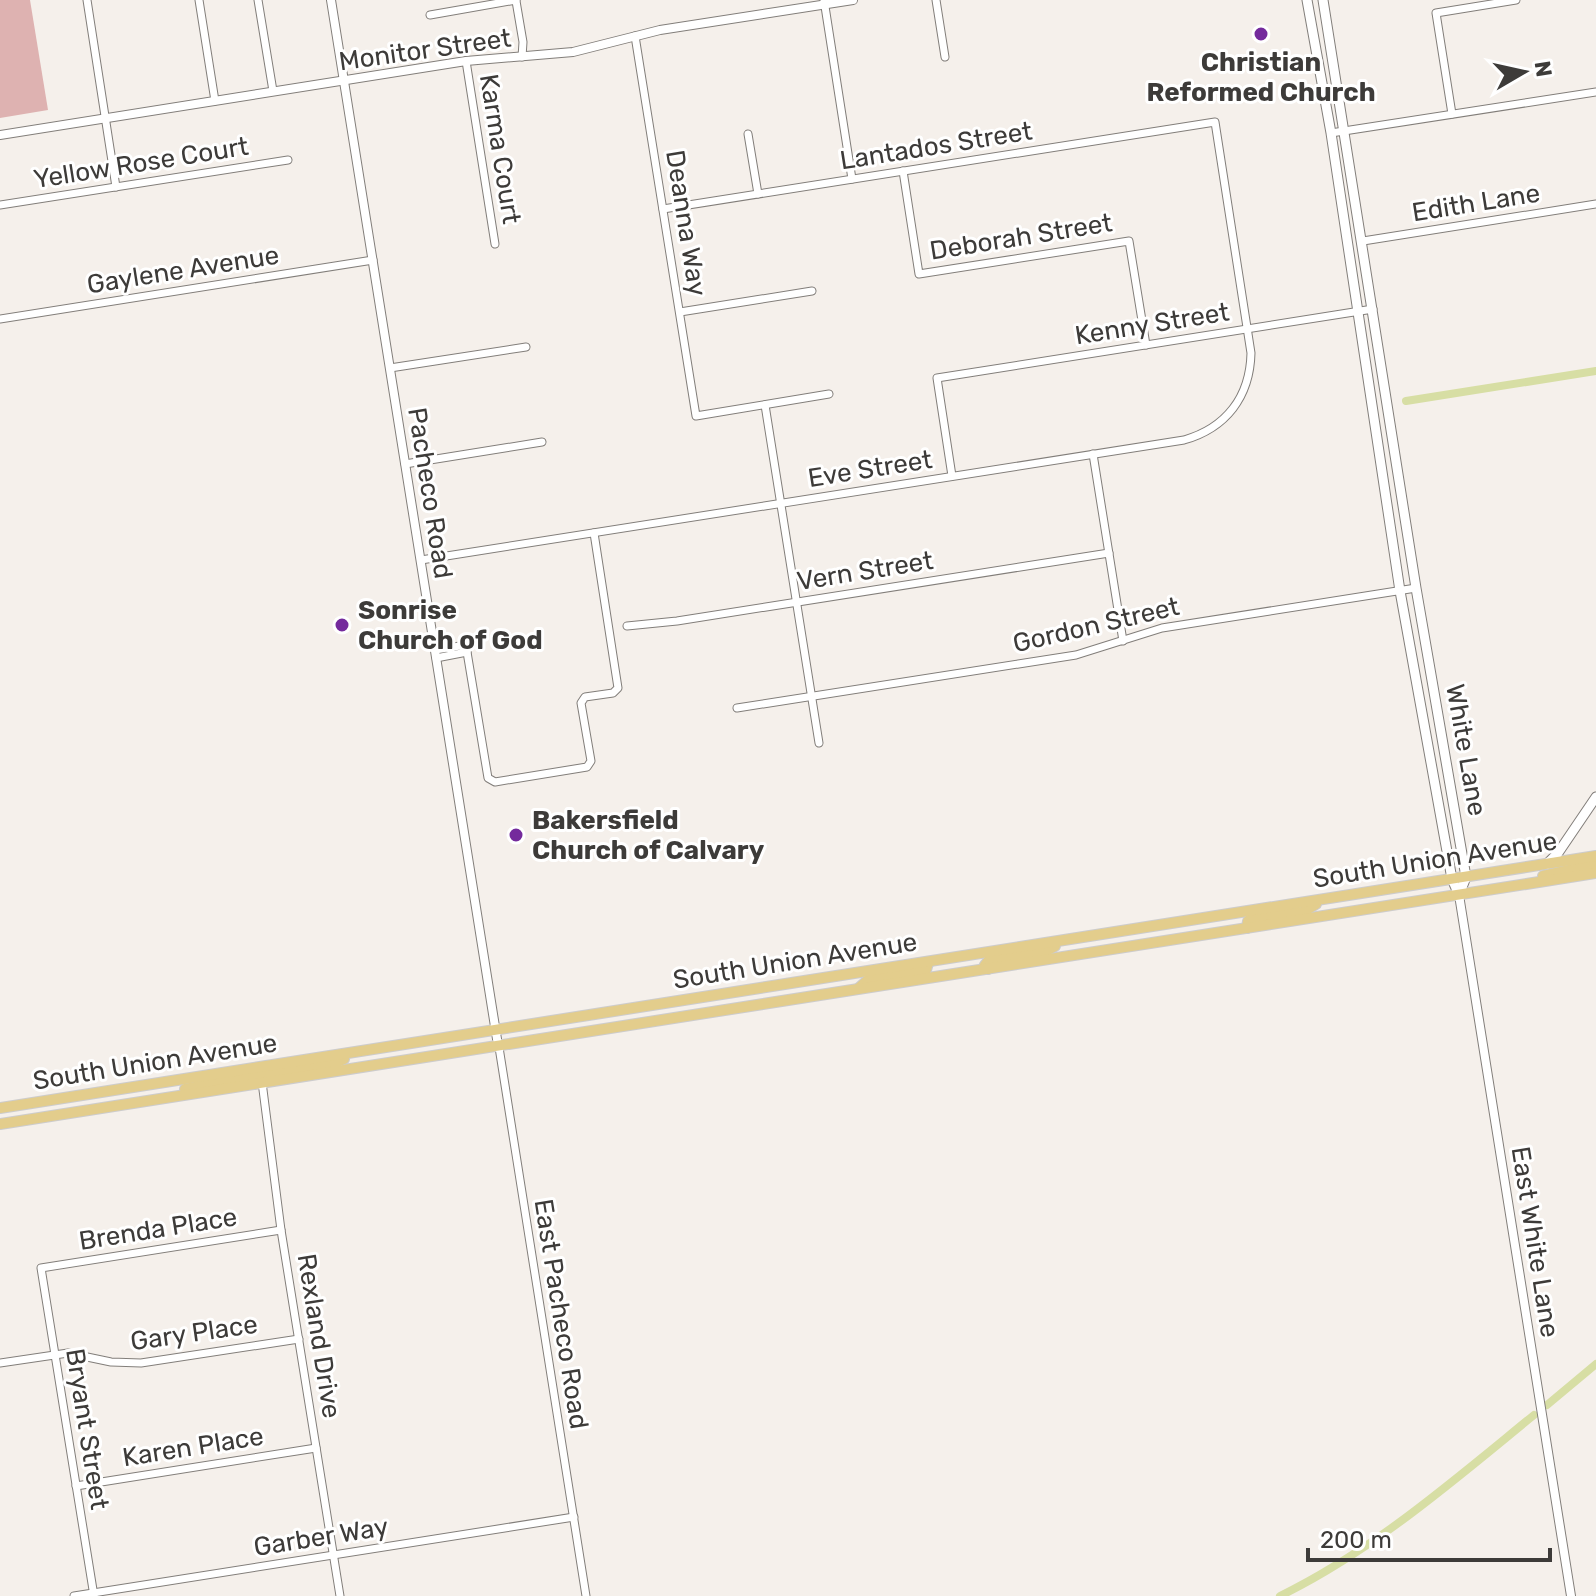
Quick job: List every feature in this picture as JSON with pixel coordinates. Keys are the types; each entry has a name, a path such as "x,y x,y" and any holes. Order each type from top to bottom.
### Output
{"main road":[{"name":"White Lane","path":"1307,0 1331,133 1400,591 1452,879 1459,895"},
{"name":"White Lane","path":"1323,0 1416,588 1466,877"},
{"path":"1547,864 1596,797"},
{"name":"South Union Avenue","path":"0,1124 262,1082 928,963 1596,856"},
{"path":"1527,884 1540,877 1596,864"},
{"name":"South Union Avenue","path":"0,1108 356,1053 497,1038 858,989 1596,873"},
{"path":"1459,895 1466,877"},
{"path":"1247,928 1248,921 1252,919 1303,912 1321,901"},
{"path":"1116,948 1127,939 1187,929 1189,922"},
{"path":"988,969 985,965 989,960 1047,951 1060,942"},
{"path":"858,989 868,980 926,970 928,963"},
{"path":"262,1082 267,1075 335,1063 356,1053"},
{"path":"169,1097 191,1087 260,1074 264,1067"}],"street":[{"path":"87,0 116,187"},
{"path":"199,0 215,101"},
{"path":"258,0 273,91"},
{"name":"Pacheco Road","path":"331,0 497,1038"},
{"path":"430,15 516,0 523,42 522,57"},
{"name":"Monitor Street","path":"0,135 466,61 573,52 635,36 824,2 853,0"},
{"path":"936,0 945,57"},
{"path":"1452,114 1436,13 1516,0"},
{"path":"824,2 852,179"},
{"name":"Deanna Way","path":"635,36 696,416 765,405"},
{"name":"Karma Court","path":"466,61 495,244"},
{"path":"1331,133 1596,92"},
{"name":"Lantados Street","path":"663,209 1215,122"},
{"name":"Eve Street","path":"421,560 1184,440 1217,426 1235,407 1249,377 1251,353 1215,122"},
{"path":"748,134 758,194"},
{"name":"Yellow Rose Court","path":"0,205 288,160"},
{"name":"Deborah Street","path":"903,171 919,274 1129,241 1146,345"},
{"name":"Edith Lane","path":"1363,241 1596,204"},
{"name":"Gaylene Avenue","path":"0,319 373,260"},
{"path":"680,312 812,291"},
{"name":"Kenny Street","path":"952,476 937,378 1373,309"},
{"path":"390,368 526,347"},
{"path":"819,743 765,405 829,394"},
{"path":"405,464 542,442"},
{"path":"1093,454 1123,641"},
{"path":"436,654 467,652 488,778 495,782 587,767 591,761 581,703 585,697 613,693 618,688 594,533"},
{"name":"Vern Street","path":"627,626 1109,553"},
{"name":"Gordon Street","path":"737,708 1076,655 1162,628 1416,588"},
{"name":"East White Lane","path":"1459,895 1571,1596"},
{"name":"East Pacheco Road","path":"497,1038 586,1596"},
{"name":"Rexland Drive","path":"262,1082 281,1230 340,1596"},
{"name":"Brenda Place","path":"41,1268 281,1230"},
{"name":"Bryant Street","path":"41,1268 93,1594"},
{"name":"Gary Place","path":"0,1363 68,1353 111,1362 141,1363 299,1339"},
{"name":"Karen Place","path":"76,1486 316,1448"},
{"name":"Garber Way","path":"74,1596 574,1517"}],"shaded area":[{"path":"0,0 30,0 48,110 0,118"}],"waterway":[{"path":"1406,401 1596,371"},
{"path":"1547,1405 1596,1364"},
{"path":"1280,1596 1315,1578 1380,1536 1534,1415"}],"place":[{"name":"Christian Reformed Church","path":"1261,34"},
{"name":"Sonrise Church of God","path":"342,625"},
{"name":"Bakersfield Church of Calvary","path":"516,835"}]}
